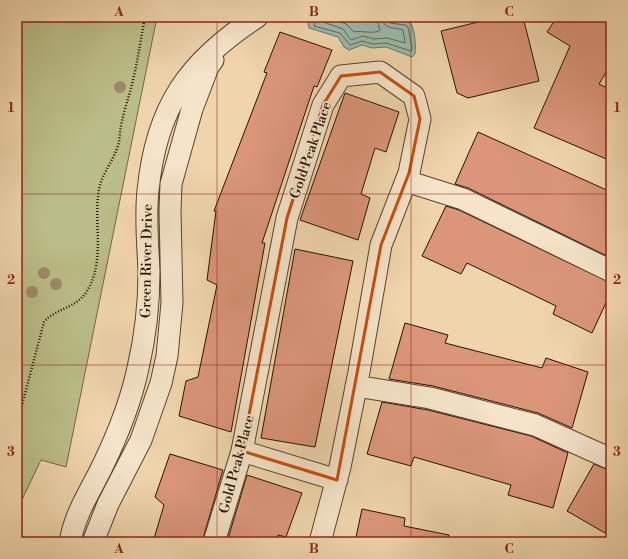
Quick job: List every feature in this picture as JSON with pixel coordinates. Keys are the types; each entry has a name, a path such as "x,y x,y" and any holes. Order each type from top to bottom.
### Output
{"street":[{"name":"Green River Drive","path":"70,542 78,515 114,441 129,401 138,369 144,336 149,274 148,191 160,129 171,100 184,81 213,50 257,17"},
{"name":"Green River Drive","path":"93,542 108,504 142,440 161,383 167,356 172,302 170,211 171,184 179,152 200,86 208,67 227,40"},
{"name":"Gold Peak Place","path":"214,542 242,451 287,218 323,105 342,76 380,72 414,96 420,119 406,181 381,245 356,386 337,480 320,542"},
{"path":"406,181 463,199 611,271"},
{"path":"356,386 430,398 535,425 611,458"},
{"path":"242,451 337,480"}],"path":[{"path":"17,424 44,322 49,317 72,306 83,298 88,290 98,261 99,189 113,160 119,142 121,122 133,81 145,17"}],"highlighted area":[{"path":"380,72 414,96 420,119 409,173 381,245 337,480 242,451 287,218 323,105 341,76"}],"green space":[{"path":"17,17 157,17 66,467 41,460 17,510"}],"water":[{"path":"316,17 381,17 405,21 411,24 413,30 415,54 412,57 386,47 372,48 362,45 349,50 344,47 338,37 309,28 308,23"}],"building":[{"path":"499,17 523,17 539,81 468,98 457,93 441,31"},
{"path":"557,17 611,17 611,64 599,84 611,90 611,161 534,128 570,46 547,32"},
{"path":"280,32 332,50 317,87 314,86 262,243 265,243 231,432 179,416 186,381 198,377 217,285 207,280 216,211 214,211 267,73 264,72"},
{"path":"345,93 399,112 386,152 375,148 361,194 370,198 358,240 300,220"},
{"path":"478,132 611,192 611,258 468,188 455,184"},
{"path":"446,206 459,210 611,283 611,292 592,333 553,314 556,306 467,263 461,274 422,256"},
{"path":"295,249 353,261 315,447 261,438"},
{"path":"405,323 448,335 445,343 542,368 546,358 588,372 572,428 538,413 433,386 389,379"},
{"path":"382,402 428,410 531,436 568,453 553,508 508,495 511,485 414,457 411,466 367,454"},
{"path":"170,454 223,470 202,542 153,542 164,505 155,497"},
{"path":"594,464 611,471 611,523 605,533 567,511"},
{"path":"247,475 302,493 286,537 278,535 276,542 227,542"},
{"path":"362,509 405,518 404,526 449,535 449,542 355,542"}]}
